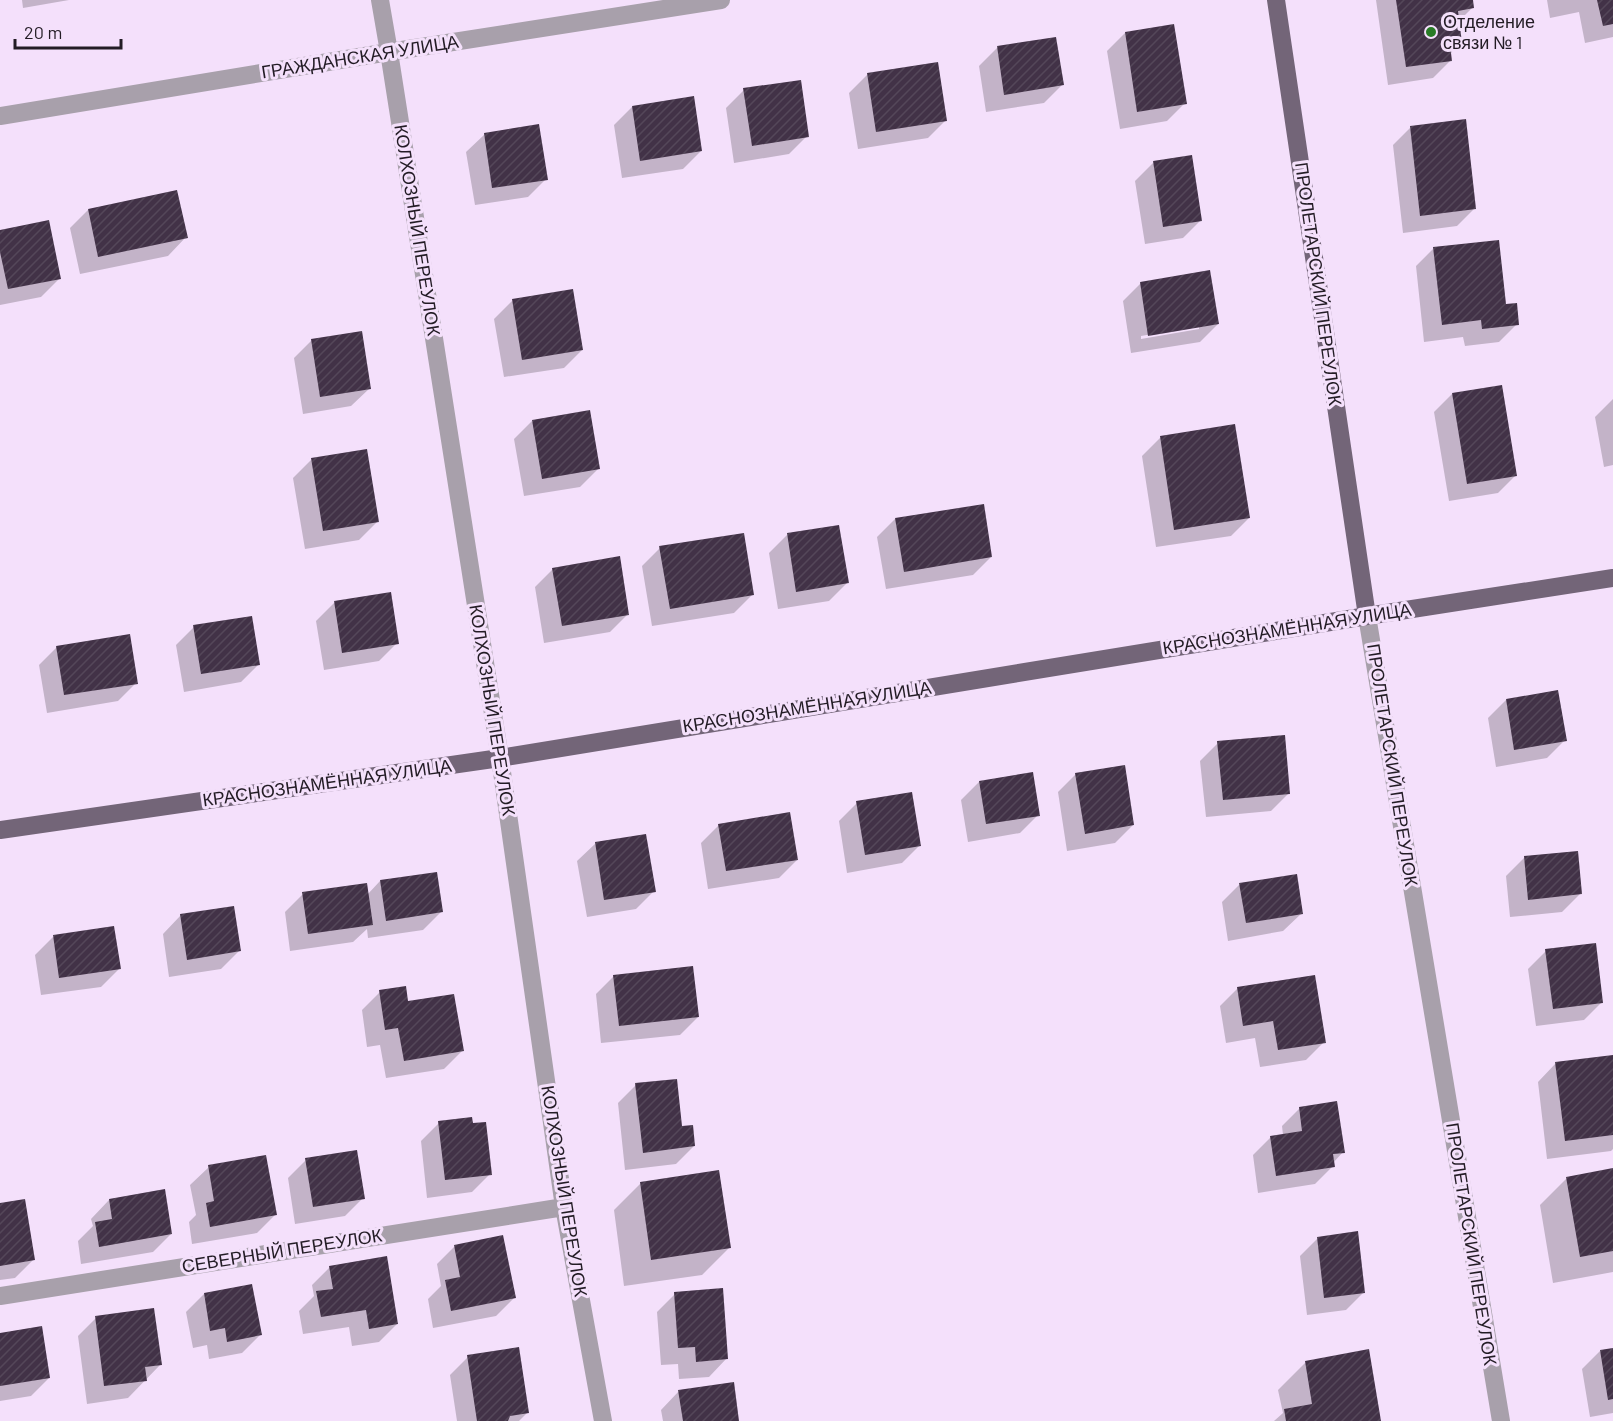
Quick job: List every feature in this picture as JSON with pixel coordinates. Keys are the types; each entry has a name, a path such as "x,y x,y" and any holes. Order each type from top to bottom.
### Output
{"main road":[{"name":"ПРОЛЕТАРСКИЙ ПЕРЕУЛОК","path":"1276,0 1367,616"},
{"name":"КРАСНОЗНАМЁННАЯ УЛИЦА","path":"0,830 500,758 1613,578"}],"street":[{"name":"КОЛХОЗНЫЙ ПЕРЕУЛОК","path":"380,0 500,758 564,1207 603,1421"},
{"name":"ГРАЖДАНСКАЯ УЛИЦА","path":"0,116 721,0"},
{"name":"ПРОЛЕТАРСКИЙ ПЕРЕУЛОК","path":"1367,616 1501,1421"},
{"name":"СЕВЕРНЫЙ ПЕРЕУЛОК","path":"0,1296 564,1207"}],"building":[{"name":"Отделение связи № 1","path":"1396,0 1473,0 1474,8 1458,11 1462,43 1450,45 1452,61 1406,67"},
{"path":"1597,0 1613,0 1613,24 1603,26"},
{"path":"1174,24 1187,104 1137,112 1125,32"},
{"path":"1056,37 1064,85 1004,95 997,46"},
{"path":"938,62 947,121 876,132 867,73"},
{"path":"801,80 809,137 752,146 743,88"},
{"path":"694,96 702,151 640,161 632,106"},
{"path":"1466,119 1476,209 1420,216 1410,126"},
{"path":"539,124 548,180 492,188 484,133"},
{"path":"1192,155 1202,221 1163,227 1153,161"},
{"path":"177,190 188,238 98,257 88,209"},
{"path":"49,220 61,279 8,289 0,252 0,230"},
{"path":"1499,240 1506,304 1517,303 1519,325 1482,329 1481,320 1442,325 1433,247"},
{"path":"1210,270 1219,324 1148,336 1140,282"},
{"path":"573,289 583,350 522,360 512,299"},
{"path":"362,331 371,389 320,397 311,339"},
{"path":"1502,385 1517,476 1467,484 1452,393"},
{"path":"590,410 600,469 542,479 532,420"},
{"path":"1235,424 1250,518 1174,530 1160,436"},
{"path":"367,449 379,522 323,531 311,458"},
{"path":"984,504 992,557 904,572 895,518"},
{"path":"839,525 849,583 796,592 787,533"},
{"path":"744,533 754,595 670,609 659,546"},
{"path":"620,556 629,615 562,626 552,568"},
{"path":"391,592 399,644 342,653 334,601"},
{"path":"252,616 260,665 201,674 193,625"},
{"path":"130,634 138,684 64,695 56,646"},
{"path":"1558,690 1567,741 1514,750 1506,699"},
{"path":"1285,735 1290,794 1223,800 1217,741"},
{"path":"1125,765 1134,825 1085,834 1075,773"},
{"path":"1033,772 1040,816 986,824 979,781"},
{"path":"912,792 921,846 865,855 856,801"},
{"path":"790,812 798,860 726,871 718,824"},
{"path":"646,834 656,892 604,900 595,842"},
{"path":"1578,851 1582,894 1528,900 1524,856"},
{"path":"437,872 443,912 386,921 380,880"},
{"path":"1297,874 1303,914 1246,923 1239,883"},
{"path":"367,883 373,925 308,934 302,892"},
{"path":"234,906 241,951 187,960 180,914"},
{"path":"114,926 121,969 59,978 53,935"},
{"path":"1596,943 1603,1003 1553,1009 1545,949"},
{"path":"693,966 699,1017 619,1026 613,975"},
{"path":"1315,975 1326,1043 1278,1050 1273,1021 1243,1026 1237,987"},
{"path":"406,986 408,1001 454,994 464,1051 404,1061 398,1028 385,1030 379,990"},
{"path":"1613,1055 1613,1135 1565,1141 1555,1062"},
{"path":"677,1079 682,1126 693,1125 695,1146 643,1153 635,1083"},
{"path":"1337,1101 1345,1153 1333,1154 1335,1167 1276,1176 1270,1136 1302,1131 1299,1107"},
{"path":"472,1117 473,1123 486,1122 492,1175 445,1180 438,1121"},
{"path":"357,1150 365,1199 313,1207 305,1158"},
{"path":"266,1155 277,1215 210,1227 206,1203 214,1201 208,1165"},
{"path":"1613,1168 1613,1251 1580,1257 1566,1177"},
{"path":"719,1170 731,1248 651,1260 640,1182"},
{"path":"165,1189 172,1234 99,1247 95,1222 112,1219 109,1199"},
{"path":"25,1199 35,1260 0,1266 0,1203"},
{"path":"1358,1231 1365,1293 1324,1298 1317,1237"},
{"path":"503,1235 516,1298 451,1311 445,1280 460,1277 454,1245"},
{"path":"387,1256 398,1324 369,1329 366,1310 321,1317 316,1291 333,1289 329,1266"},
{"path":"252,1284 262,1335 227,1342 225,1328 210,1331 204,1293"},
{"path":"723,1288 728,1359 696,1362 695,1347 678,1348 674,1292"},
{"path":"154,1308 162,1365 145,1367 147,1381 104,1386 95,1316"},
{"path":"42,1326 50,1378 0,1386 0,1333"},
{"path":"519,1347 529,1413 510,1416 508,1421 477,1421 467,1355"},
{"path":"1613,1348 1613,1399 1608,1400 1600,1350"},
{"path":"1369,1349 1381,1421 1286,1421 1284,1409 1312,1404 1305,1361"},
{"path":"734,1382 739,1421 683,1421 678,1390"}],"place":[{"name":"Отделение связи № 1","path":"1431,32"}]}
